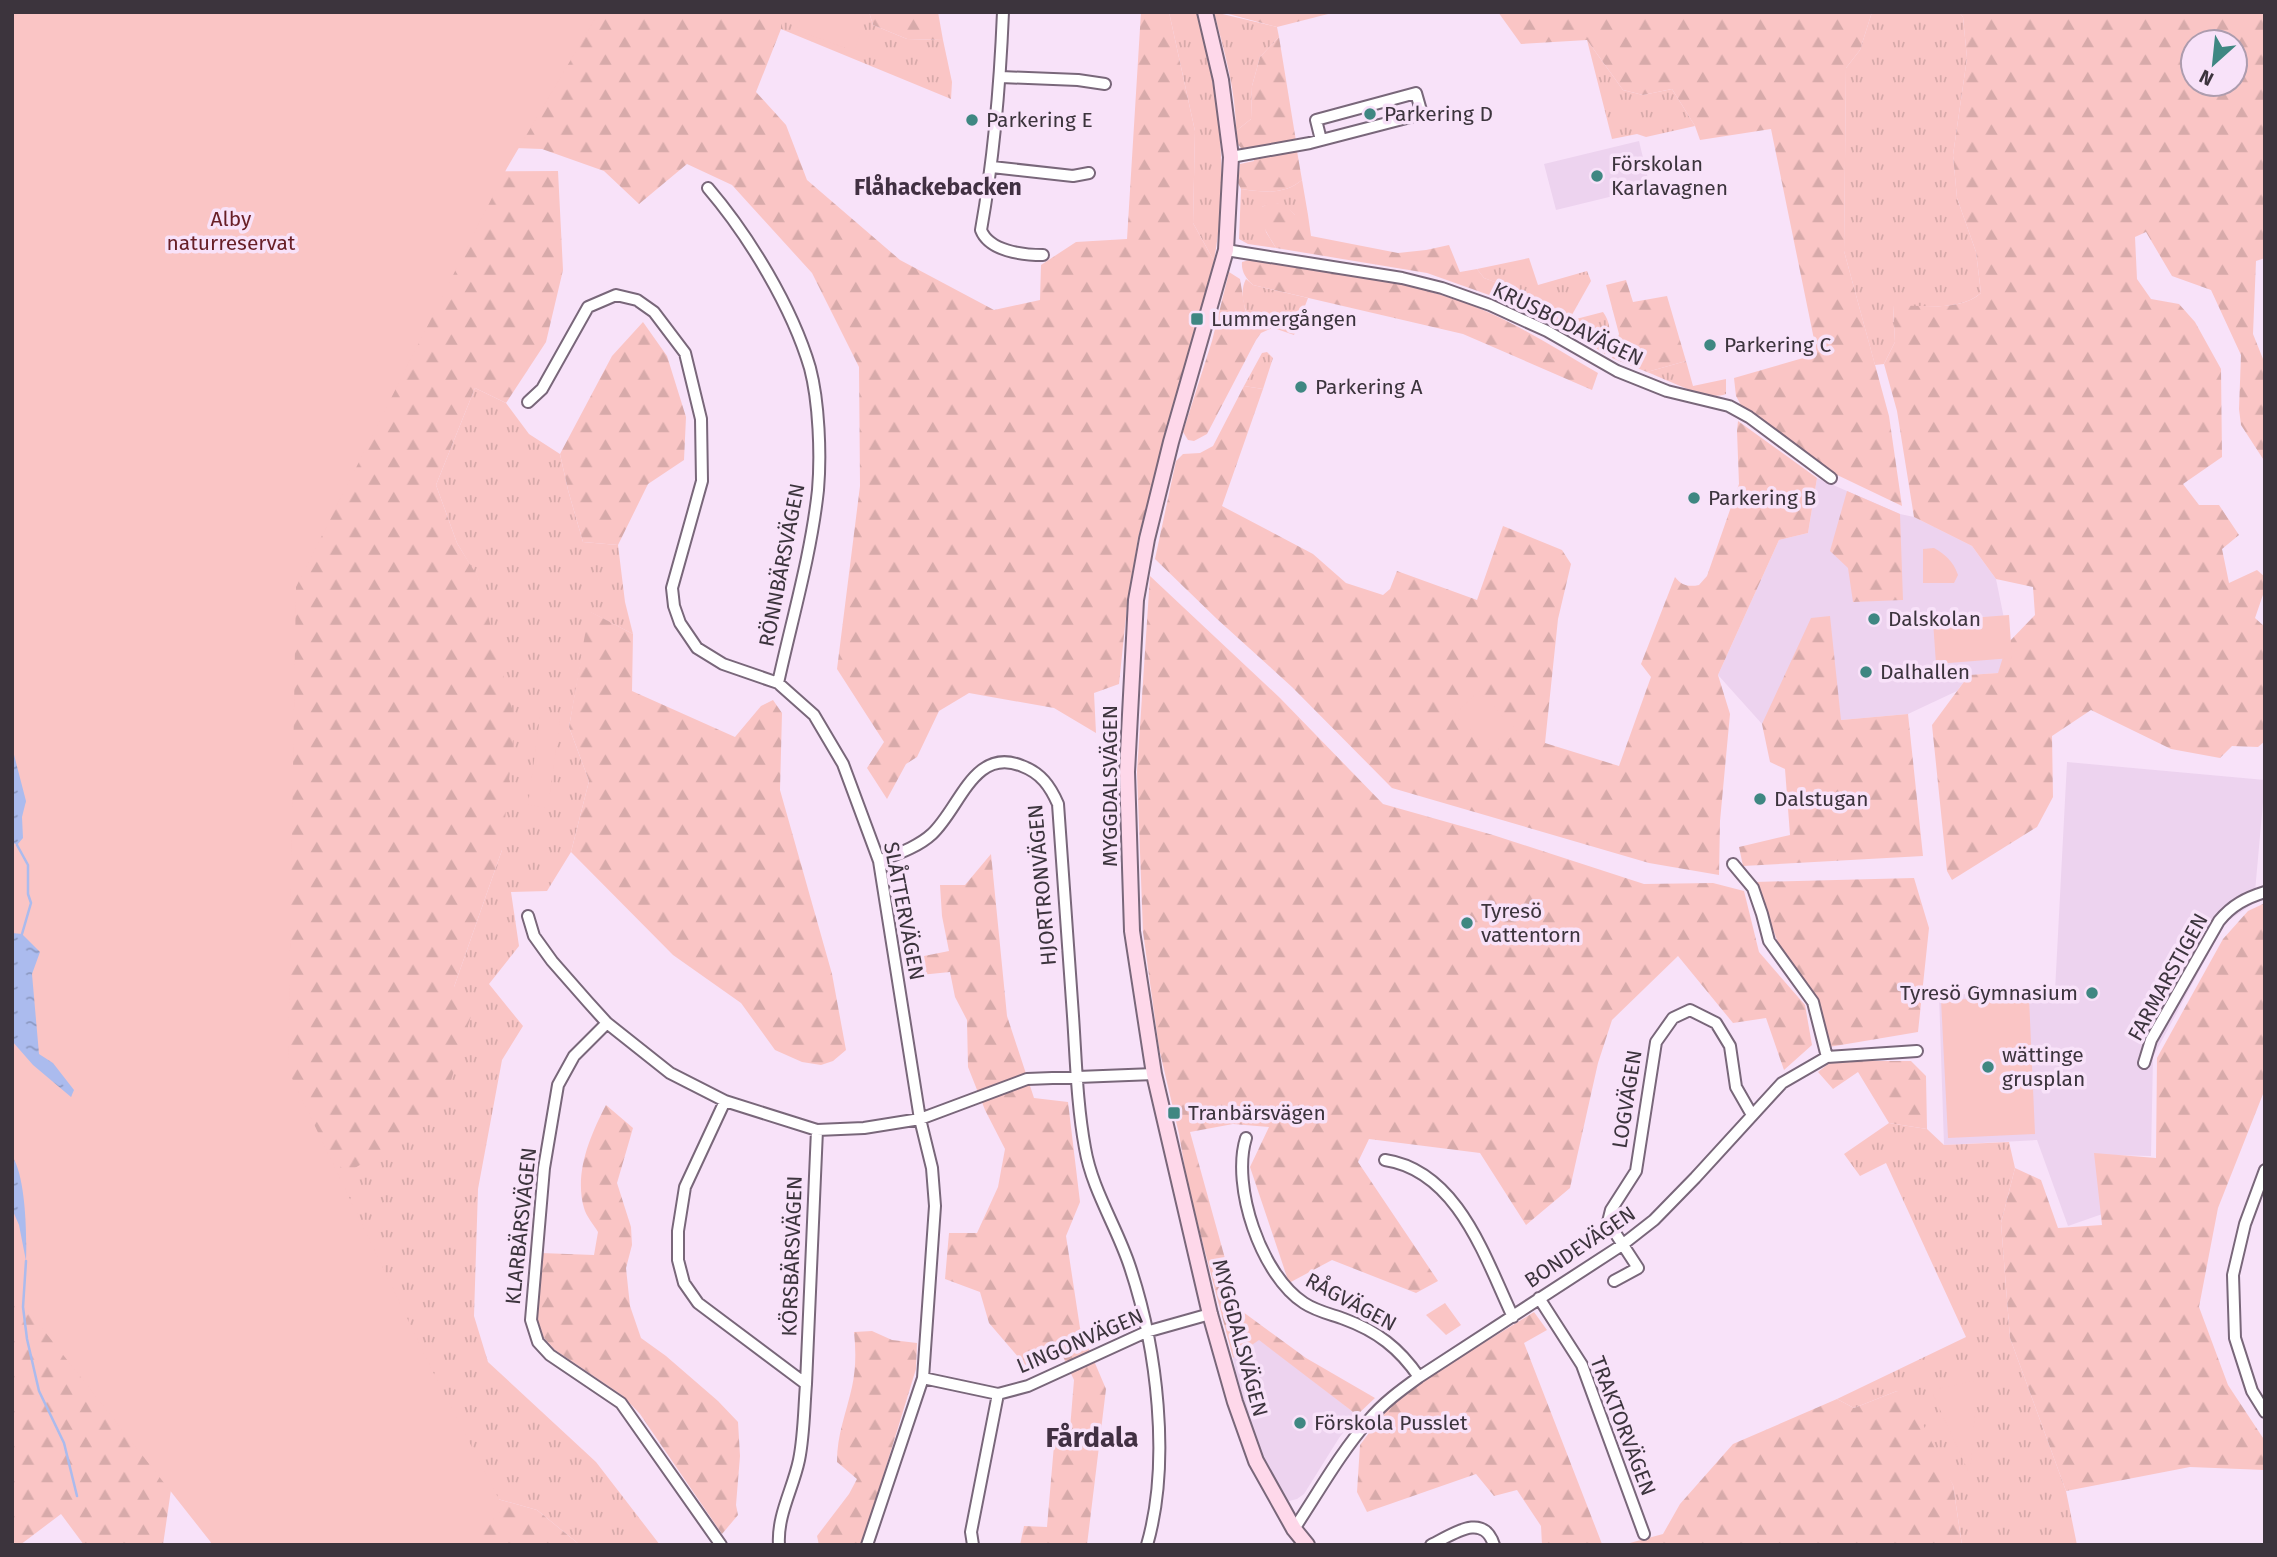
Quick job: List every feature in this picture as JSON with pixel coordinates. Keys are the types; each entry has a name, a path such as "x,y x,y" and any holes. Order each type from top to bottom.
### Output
{"street":[{"path":"1003,12 1001,77 992,167 981,230 991,244 1028,255 1042,255"},
{"name":"MYGGDALSVÄGEN","path":"1205,12 1221,80 1231,157 1226,250 1171,442 1147,539 1136,600 1127,772 1132,931 1154,1074 1210,1314 1244,1433 1256,1461 1294,1530 1307,1545"},
{"path":"1001,77 1078,80 1105,84"},
{"path":"1231,157 1321,140 1422,114 1416,93 1316,120 1321,140"},
{"path":"992,167 1073,176 1089,173"},
{"name":"RÖNNBÄRSVÄGEN","path":"708,188 745,238 790,314 810,370 814,394 819,432 818,489 806,562 778,682"},
{"name":"KRUSBODAVÄGEN","path":"1226,250 1402,278 1442,288 1490,305 1547,331 1618,371 1667,391 1729,407 1749,417 1831,478"},
{"name":"SLÅTTERVÄGEN","path":"528,402 542,389 588,306 616,295 637,300 654,312 685,353 701,419 702,481 672,588 680,624 705,655 723,664 778,682 814,715 843,764 879,861 920,1119 932,1168 935,1206 923,1378 867,1545"},
{"name":"HJORTRONVÄGEN","path":"879,861 902,852 932,834 974,775 995,761 1010,760 1034,770 1049,786 1058,804 1077,1076"},
{"path":"1733,864 1753,888 1769,941 1813,1002 1827,1057"},
{"name":"FARMARSTIGEN","path":"2144,1063 2151,1040 2219,921 2239,902 2265,892"},
{"path":"528,916 534,936 552,961 607,1023 670,1073 725,1101 817,1130 864,1128 920,1119 1027,1079 1154,1074"},
{"name":"LOGVÄGEN","path":"1622,1245 1608,1222 1611,1210 1636,1171 1656,1042 1673,1018 1690,1010 1716,1024 1730,1046 1736,1087 1752,1115"},
{"name":"KLARBÄRSVÄGEN","path":"607,1023 574,1056 558,1085 544,1168 531,1320 538,1342 550,1355 621,1403 721,1545"},
{"name":"BONDEVÄGEN","path":"1294,1530 1346,1449 1369,1419 1390,1399 1419,1377 1622,1245 1654,1220 1782,1083 1827,1057 1917,1051"},
{"path":"1077,1076 1085,1150 1130,1267 1146,1332 1160,1418 1158,1480 1147,1545"},
{"path":"725,1101 685,1187 678,1231 678,1260 684,1283 698,1303 806,1384"},
{"name":"KÖRSBÄRSVÄGEN","path":"779,1545 778,1532 783,1507 799,1459 806,1384 817,1130"},
{"name":"RÅGVÄGEN","path":"1246,1138 1241,1153 1241,1167 1251,1221 1281,1282 1294,1296 1314,1309 1372,1330 1407,1360 1419,1377"},
{"path":"1385,1160 1402,1162 1418,1169 1446,1194 1474,1234 1513,1317"},
{"path":"2265,1170 2245,1224 2233,1275 2235,1338 2252,1391 2265,1412"},
{"path":"1614,1281 1638,1268 1622,1245"},
{"name":"TRAKTORVÄGEN","path":"1539,1298 1582,1365 1644,1534"},
{"name":"LINGONVÄGEN","path":"923,1378 998,1394 1028,1386 1146,1332 1210,1314"},
{"path":"973,1545 971,1532 998,1394"},
{"path":"1430,1545 1469,1527 1481,1527 1491,1535 1494,1545"}],"shaded area":[{"name":"Förskolan Karlavagnen","path":"1639,141 1650,187 1556,210 1544,164"},
{"name":"Dalskolan","path":"1817,478 1900,514 1914,517 1972,546 1996,579 2012,658 1998,673 1969,675 1957,691 1908,714 1762,724 1718,675 1779,540 1808,533"},
{"name":"Tyresö Gymnasium","path":"2067,762 2265,780 2254,903 2225,923 2153,1057 2151,1156 2107,1155 2111,1211 2068,1226 2037,1140 1944,1145 1939,995 2055,991"},
{"name":"Förskola Pusslet","path":"1259,1339 1357,1415 1339,1438 1304,1494 1289,1501 1262,1456 1242,1401 1233,1358"}],"green space":[{"name":"Alby naturreservat","path":"12,12 599,12 507,168 296,587 288,1070 433,1372 503,1507 474,1545 213,1545 12,1290"},
{"path":"334,12 781,12 781,29 756,92 786,125 807,180 900,260 994,310 1040,300 1041,265 1076,242 1127,239 1141,12 1169,12 1195,131 1193,223 1214,261 1138,538 1119,684 1094,693 1096,733 1054,708 969,693 939,711 917,757 906,764 887,799 867,768 884,742 837,669 860,486 859,367 812,273 732,185 687,164 639,204 604,171 542,149 319,140"},
{"path":"781,12 869,12 873,25 907,39 943,40 952,82 951,99 781,29"},
{"path":"803,12 849,12 865,18 854,51 796,30"},
{"path":"869,12 938,12 943,40 907,39 873,25"},
{"path":"1169,12 1197,12 1211,76 1220,136 1221,166 1219,228 1214,261 1193,223 1195,131"},
{"path":"1214,12 1277,27 1279,37 1260,57 1252,86 1251,119 1236,131 1232,86"},
{"path":"1221,12 1336,12 1277,27"},
{"path":"1498,12 1872,12 1860,50 1846,68 1844,251 1889,416 1902,506 1833,473 1742,407 1736,396 1734,378 1817,354 1771,129 1700,140 1695,126 1672,89 1643,95 1623,90 1587,40 1521,44"},
{"path":"1872,12 1959,12 1963,17 1967,58 1953,155 1957,198 1976,252 1981,293 1962,303 1951,305 1893,306 1895,342 1884,364 1875,365 1844,251 1846,68 1860,50"},
{"path":"1959,12 2265,12 2265,258 2256,261 2253,334 2265,364 2265,462 2241,425 2241,355 2211,290 2172,276 2146,232 2135,237 2137,279 2151,299 2179,304 2195,322 2221,369 2222,457 2183,484 2199,505 2219,505 2239,535 2222,549 2229,583 2257,570 2265,577 2265,589 2255,618 2265,627 2265,741 2258,747 2232,746 2220,758 2171,749 2091,710 2052,736 2053,797 2037,827 1952,880 1947,871 1932,725 1969,675 1998,673 2007,644 2035,615 2033,587 1996,579 1972,546 1914,517 1897,411 1884,364 1895,342 1893,305 1951,305 1972,299 1981,293 1976,252 1957,198 1953,155 1967,58 1963,17"},
{"path":"1279,37 1296,141 1252,149 1241,148 1235,141 1236,131 1251,119 1252,86 1260,57"},
{"path":"1587,40 1623,90 1643,95 1672,89 1695,126 1646,137 1637,134 1612,139"},
{"path":"1297,151 1302,180 1295,185 1273,191 1241,189 1238,183 1240,164 1254,161 1254,158"},
{"path":"558,171 563,270 546,342 506,403 475,388 436,485 457,543 478,577 515,720 502,850 454,987 471,1016 440,1116 350,1171 306,1152 269,1545 211,1545 207,1465 174,1469 163,1545 84,1545 61,1514 20,1545 12,1545 12,1209 304,172"},
{"path":"1302,180 1308,215 1295,215 1280,204 1262,207 1266,232 1276,248 1248,244 1239,239 1241,189 1281,190"},
{"path":"1271,202 1286,205 1295,215 1308,215 1311,236 1398,253 1449,245 1460,272 1477,269 1484,278 1517,290 1506,301 1427,273 1276,248 1262,218 1262,207"},
{"path":"1529,258 1538,285 1587,271 1591,281 1564,329 1506,301 1516,290 1484,278 1477,269"},
{"path":"1249,260 1382,280 1460,301 1513,324 1598,373 1592,390 1463,334 1253,285 1242,269 1242,262"},
{"path":"1229,272 1240,279 1245,309 1250,320 1274,327 1261,333 1256,340 1207,434 1194,441 1188,440 1183,432 1212,341"},
{"path":"1246,279 1253,285 1308,298 1294,335 1250,320 1243,300"},
{"path":"1626,280 1633,302 1667,296 1686,361 1647,372 1612,358 1619,334 1606,285"},
{"path":"1603,312 1610,333 1605,354 1591,345 1594,337 1572,326 1576,319"},
{"path":"643,322 667,356 686,417 684,460 648,484 618,545 583,542 560,454 612,356"},
{"path":"1267,352 1273,358 1263,389 1244,386 1262,353"},
{"path":"1686,361 1693,386 1726,379 1726,394 1718,396 1698,392 1647,372"},
{"path":"1244,386 1263,389 1222,506 1313,554 1346,583 1383,595 1390,589 1397,571 1477,600 1503,526 1562,550 1571,564 1558,619 1545,743 1619,766 1651,677 1641,664 1675,577 1683,584 1692,586 1699,585 1707,576 1739,484 1738,421 1817,478 1808,533 1779,540 1718,675 1730,714 1720,821 1719,875 1649,863 1392,788 1292,687 1155,559 1176,461 1183,454 1200,453 1213,446"},
{"path":"475,388 506,403 529,434 560,454 583,542 618,545 625,602 633,634 590,612 569,727 589,781 571,852 547,891 511,892 519,946 489,984 523,1026 502,1060 478,1189 474,1316 488,1362 596,1462 660,1545 580,1545 537,1510 455,1487 306,1152 454,987 502,850 478,578 457,543 436,485"},
{"path":"1847,491 1900,514 1903,600 1853,602 1848,568 1830,551"},
{"path":"1934,548 1954,566 1958,575 1954,583 1923,583 1923,549"},
{"path":"1150,576 1280,698 1383,804 1493,835 1644,884 1713,883 1744,891 1759,952 1805,1005 1812,1045 1784,1070 1766,1018 1733,1023 1678,956 1612,1020 1598,1063 1570,1188 1526,1225 1480,1153 1369,1139 1358,1162 1438,1281 1416,1293 1332,1260 1289,1283 1250,1167 1269,1127 1233,1124 1190,1132 1239,1309 1306,1358 1375,1398 1357,1415 1259,1340 1233,1358 1188,1187 1159,1048 1143,932 1137,772"},
{"path":"589,611 633,634 632,691 735,737 761,706 773,700 782,713 780,790 832,974 846,1050 833,1061 821,1065 802,1062 775,1050 741,1003 673,955 571,852 589,781 569,727"},
{"path":"2009,615 2012,658 1936,664 1933,621"},
{"path":"1830,616 1841,720 1908,714 1923,856 1743,866 1739,847 1790,835 1785,769 1770,762 1762,724 1811,618"},
{"path":"1479,691 1517,731 1493,754 1455,714"},
{"path":"540,717 560,719 548,808 528,805"},
{"path":"991,854 1007,1016 1034,1098 1068,1102 1080,1202 1066,1236 1080,1328 1106,1389 1087,1545 1020,1545 1024,1526 1047,1527 1054,1445 1069,1441 1074,1380 1059,1348 1025,1365 989,1323 980,1292 945,1279 949,1233 977,1233 998,1187 1005,1149 985,1110 968,1067 967,1020 955,997 950,972 920,975 919,957 949,951 942,916 940,885 965,885"},
{"path":"1914,878 1929,928 1918,1032 1829,1047 1816,999 1780,948 1755,882"},
{"path":"2265,903 2265,1089 2218,1208 2199,1307 2228,1385 2265,1441 2265,1470 2190,1467 2066,1491 2010,1338 2001,1223 2015,1168 2041,1180 2058,1228 2102,1225 2094,1153 2156,1158 2157,1058 2223,939 2248,911"},
{"name":"wättinge grusplan","path":"2029,997 2035,1134 1948,1138 1941,1000"},
{"path":"1832,1061 1911,1061 1926,1076 1927,1129 1889,1123 1858,1072 1833,1089 1818,1072"},
{"path":"606,1105 633,1128 617,1183 631,1227 632,1245 626,1268 630,1306 641,1338 718,1401 738,1422 738,1515 722,1534 640,1414 623,1396 555,1350 543,1337 537,1319 541,1253 594,1255 598,1232 585,1211 581,1195 582,1168 589,1142"},
{"path":"1889,1123 1927,1129 1944,1145 2009,1142 2015,1168 2001,1223 2010,1338 2066,1491 2077,1545 1962,1545 1953,1485 1897,1391 1854,1408 1837,1399 1966,1337 1886,1163 1860,1176 1844,1154"},
{"path":"1445,1303 1461,1325 1446,1335 1426,1315"},
{"path":"1534,1312 1547,1330 1524,1343 1602,1544 1626,1544 1663,1534 1680,1504 1733,1444 1837,1399 1854,1408 1897,1391 1909,1396 1953,1485 1962,1545 1542,1545 1541,1526 1517,1490 1494,1496 1476,1474 1367,1512 1357,1492 1360,1445 1384,1413 1423,1380"},
{"path":"872,1331 892,1340 917,1343 916,1369 862,1545 819,1545 817,1536 857,1479 837,1462 837,1452 854,1373 854,1332"},
{"path":"1974,1381 1976,1401 1970,1475 1931,1390"},
{"path":"455,1487 537,1510 580,1545 411,1545"}],"water":[{"path":"12,747 26,801 22,817 23,838 17,845 12,842"},
{"path":"12,933 22,934 40,952 32,974 39,1054 53,1063 74,1090 71,1097 33,1065 12,1041"},
{"path":"12,1156 17,1165 23,1192 26,1261 19,1225 12,1209"}],"waterway":[{"path":"17,845 28,865 28,894 31,903 22,934"},
{"path":"26,1261 23,1307 27,1339 39,1391 64,1443 77,1496"}],"place":[{"name":"Parkering D","path":"1370,114"},
{"name":"Parkering E","path":"972,120"},
{"name":"Förskolan Karlavagnen","path":"1597,176"},
{"name":"Lummergången","path":"1197,319"},
{"name":"Parkering C","path":"1710,345"},
{"name":"Parkering A","path":"1301,387"},
{"name":"Parkering B","path":"1694,498"},
{"name":"Dalskolan","path":"1874,619"},
{"name":"Dalhallen","path":"1866,672"},
{"name":"Dalstugan","path":"1760,799"},
{"name":"Tyresö vattentorn","path":"1467,923"},
{"name":"Tyresö Gymnasium","path":"2092,993"},
{"name":"wättinge grusplan","path":"1988,1067"},
{"name":"Tranbärsvägen","path":"1174,1113"},
{"name":"Förskola Pusslet","path":"1300,1423"}],"district":[{"name":"Flåhackebacken","path":"938,187"},
{"name":"Fårdala","path":"1092,1437"}]}
